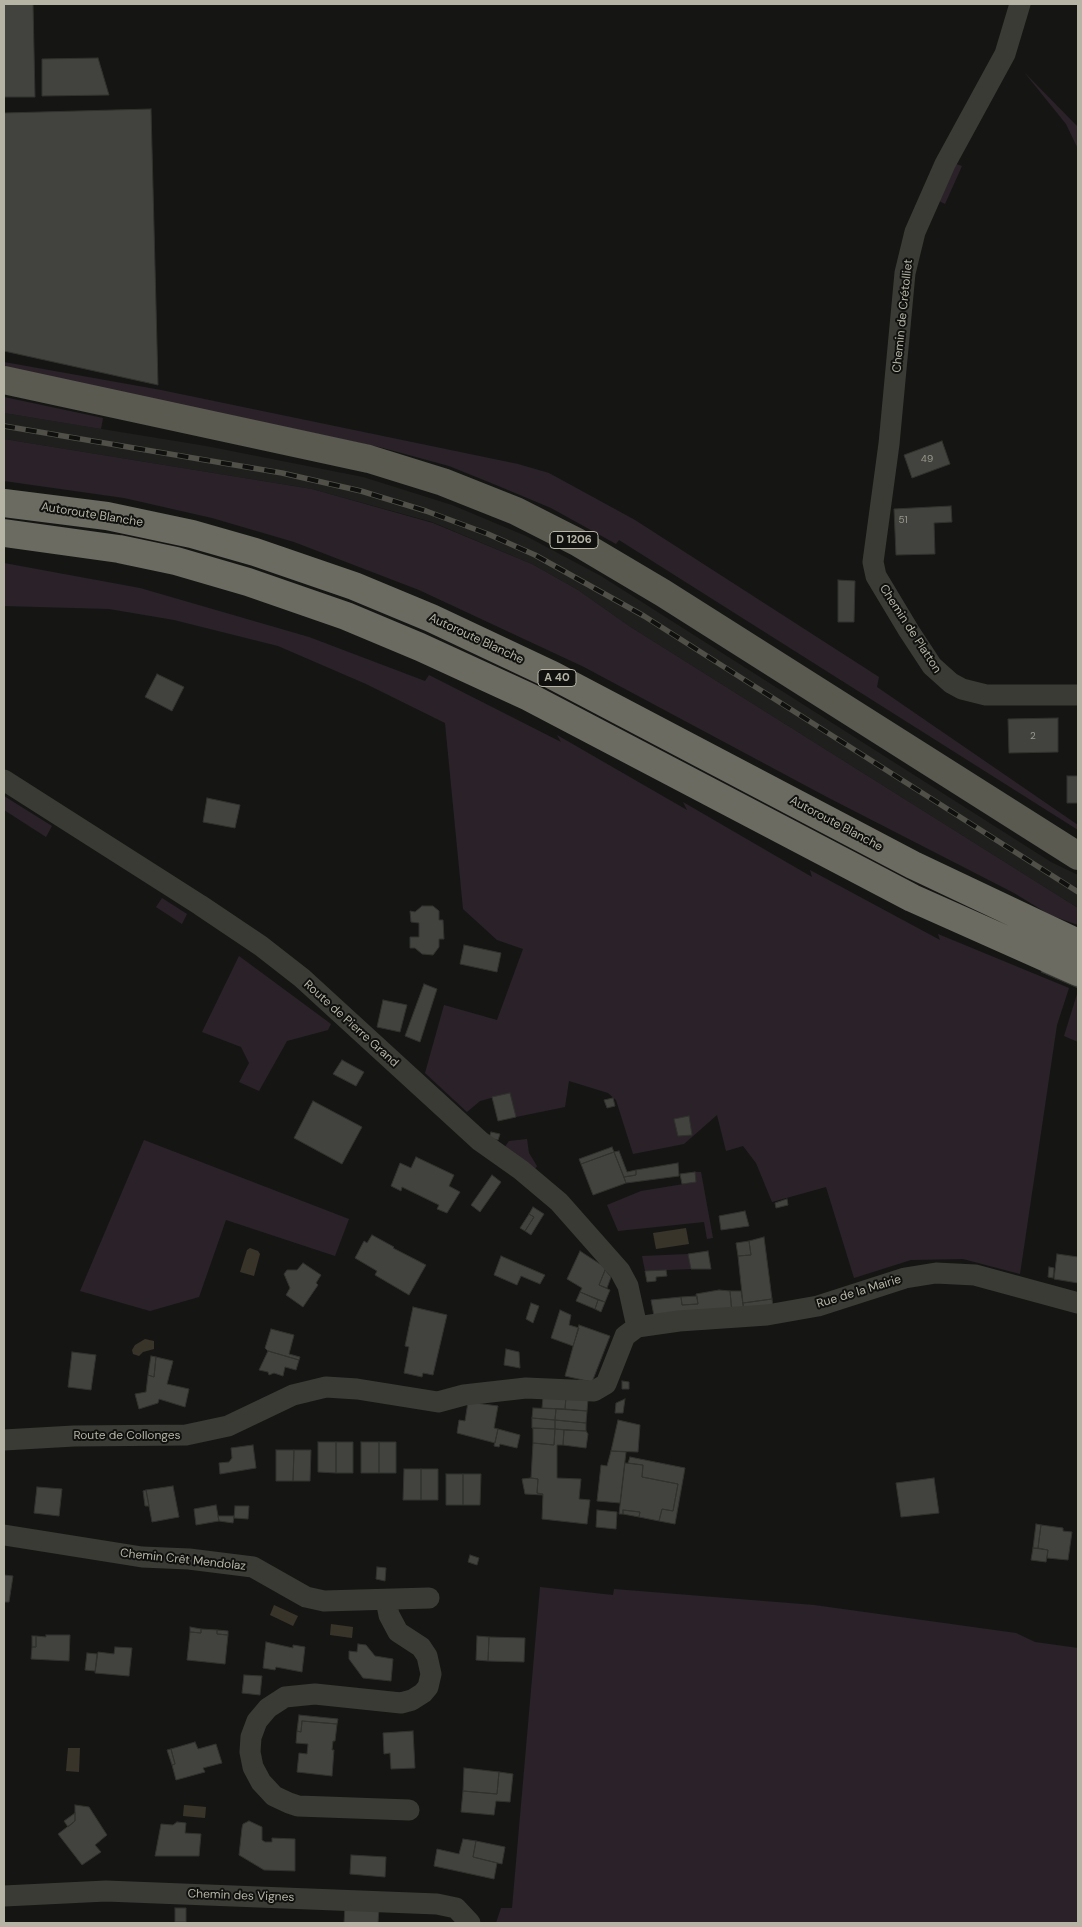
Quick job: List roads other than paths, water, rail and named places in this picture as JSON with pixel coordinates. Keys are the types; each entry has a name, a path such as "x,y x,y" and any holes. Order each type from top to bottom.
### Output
{"highway":[{"name":"Autoroute Blanche","path":"4,503 106,516 192,534 255,552 363,590 440,622 552,675 904,860 1078,943"},
{"name":"A 40","path":"4,533 119,549 176,561 248,582 346,616 512,689 912,898 1078,972"}],"main road":[{"name":"D 1206","path":"4,380 369,458 443,482 516,511 577,542 663,593 1078,856"}],"street":[{"name":"Chemin de Crétolliet","path":"873,562 889,444 906,273 915,232 945,164 1005,54 1020,4"},
{"name":"Chemin de Platton","path":"873,562 876,576 909,631 932,666 951,684 986,695 1078,695"},
{"name":"Route de Pierre Grand","path":"4,780 208,910 261,946 302,978 480,1141 521,1170 559,1202 620,1271 628,1286 637,1327"},
{"name":"Rue de la Mairie","path":"637,1327 679,1321 775,1314 818,1306 905,1278 936,1273 975,1274 1078,1304"},
{"name":"Route de Collonges","path":"4,1440 74,1436 193,1434 228,1426 293,1395 326,1387 358,1389 438,1402 464,1395 526,1388 598,1389 606,1384 625,1336 637,1327"},
{"name":"Chemin Crêt Mendolaz","path":"4,1536 142,1557 189,1559 252,1567 315,1600 429,1598"},
{"path":"386,1600 389,1616 398,1632 421,1647 427,1656 431,1674 428,1687 423,1693 412,1700 401,1703 315,1694 285,1697 268,1708 257,1721 251,1737 250,1752 252,1766 261,1782 274,1796 289,1803 298,1806 409,1810"},
{"name":"Chemin des Vignes","path":"4,1896 106,1891 437,1904 456,1908 470,1923"}],"railway":[{"path":"4,426 282,473 361,491 426,511 488,534 535,555 644,616 1078,892"}]}
